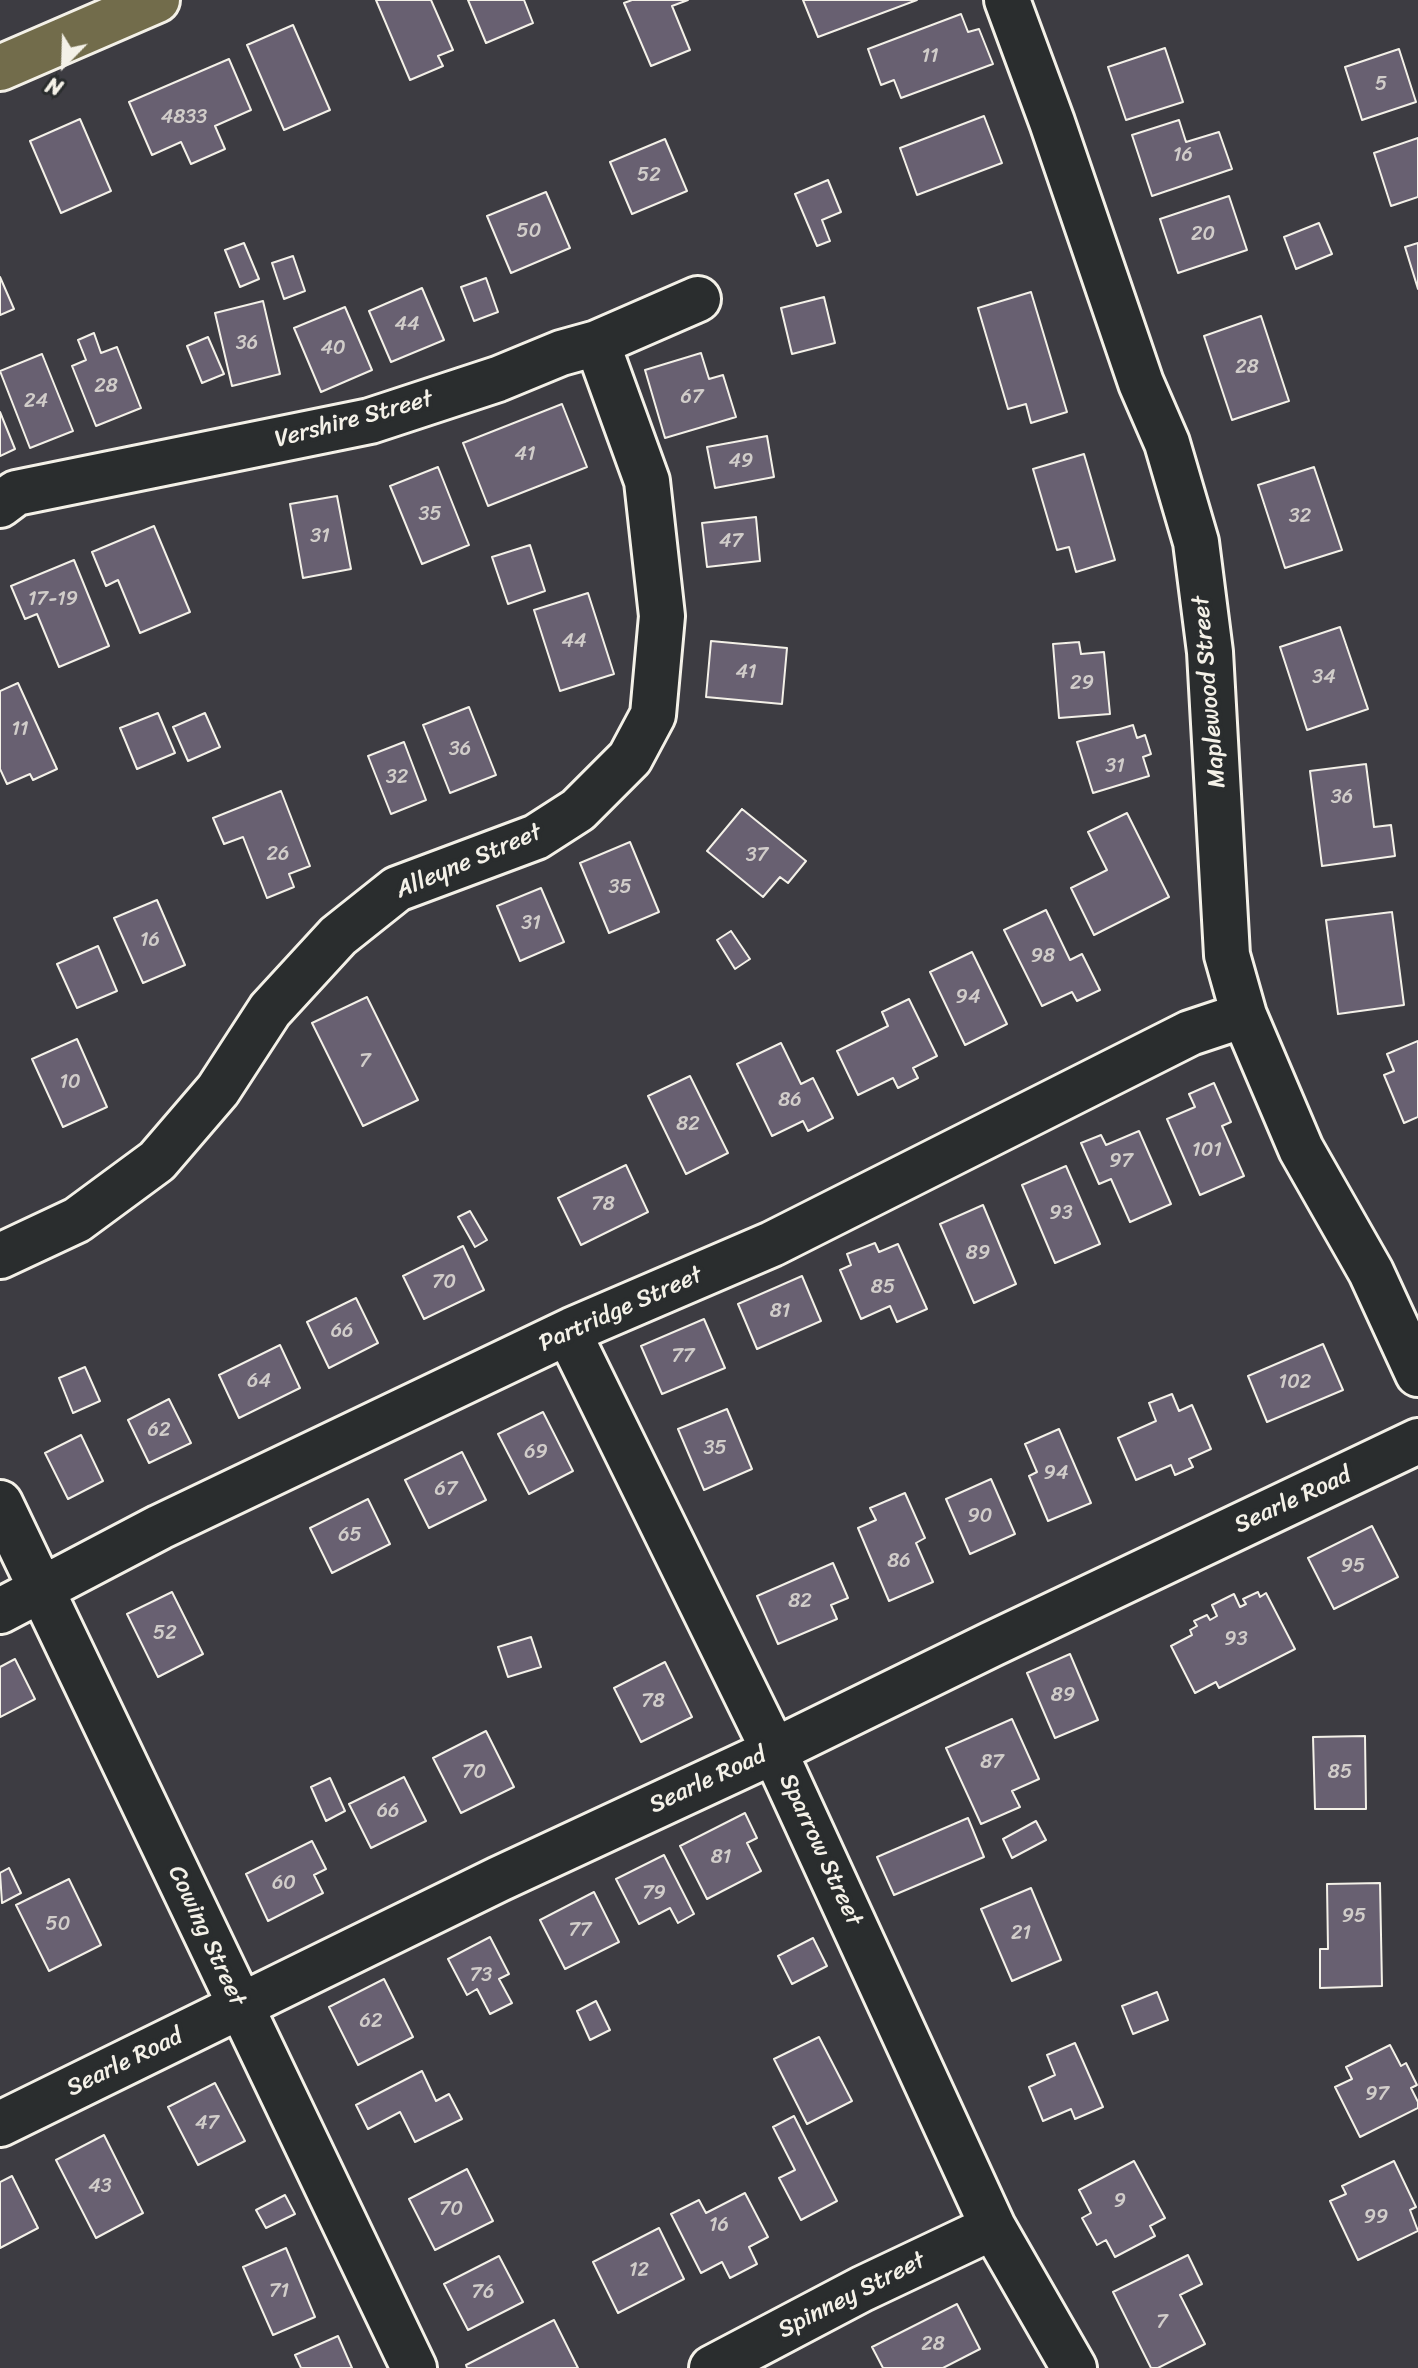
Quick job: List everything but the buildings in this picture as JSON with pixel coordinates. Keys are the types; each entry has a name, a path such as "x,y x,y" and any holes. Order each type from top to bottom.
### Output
{"main road":[{"path":"0,68 157,0"}],"street":[{"name":"Maplewood Street","path":"1007,0 1141,383 1167,443 1196,542 1210,652 1227,955 1244,1015 1301,1149 1371,1272 1418,1374"},
{"name":"Vershire Street","path":"0,505 16,493 370,421 597,343 698,299"},
{"name":"Alleyne Street","path":"0,1256 77,1220 157,1161 218,1090 270,1010 338,936 397,889 536,837 578,810 630,758 653,715 662,616 647,481 597,343"},
{"name":"Partridge Street","path":"0,1611 160,1527 568,1332 772,1244 1190,1033 1244,1015"},
{"name":"Sparrow Street","path":"568,1332 774,1751 993,2227 1074,2368"},
{"name":"Searle Road","path":"0,2124 499,1879 774,1751 1418,1441"},
{"name":"Cowing Street","path":"0,1503 414,2368"},
{"name":"Spinney Street","path":"712,2368 862,2289 993,2227"}]}
